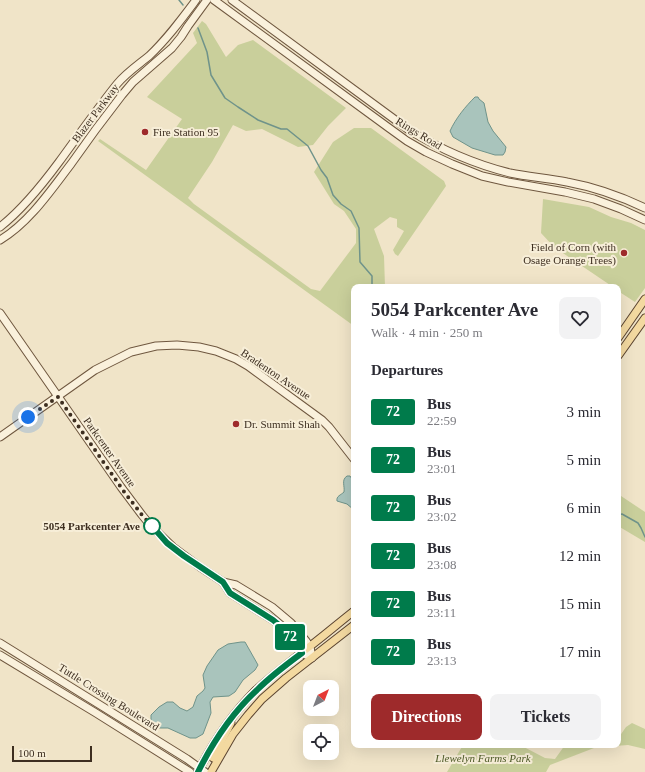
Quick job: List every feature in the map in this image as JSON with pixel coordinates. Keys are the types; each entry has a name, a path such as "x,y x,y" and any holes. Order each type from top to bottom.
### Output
{"main road":[{"path":"621,334 645,299"},
{"path":"621,352 645,318"},
{"path":"202,771 236,712 256,690 351,614"},
{"path":"211,772 233,734 248,715 270,693 351,627"}],"street":[{"name":"Blazer Parkway","path":"0,226 33,195 121,79 166,39 196,0"},
{"name":"Blazer Parkway","path":"0,240 23,222 42,202 122,95 133,82 172,48 207,0"},
{"name":"Rings Road","path":"214,0 407,141 426,152 482,176 594,199 645,220"},
{"name":"Rings Road","path":"232,0 409,130 427,141 447,151 486,166 510,173 567,182 600,190 645,208"},
{"name":"Parkcenter Avenue","path":"0,314 125,493 167,543 223,582 236,585 272,607 291,623 310,646"},
{"name":"Bradenton Avenue","path":"0,437 95,370 130,352 156,346 177,345 199,347 216,351 248,366 322,420 351,455"},
{"name":"Parkcenter Avenue","path":"223,582 230,593 273,620 285,630 302,653 312,658"},
{"name":"Tuttle Crossing Boulevard","path":"0,643 153,737 187,759 202,771"},
{"path":"310,646 312,658"},
{"name":"Tuttle Crossing Boulevard","path":"0,654 190,772"}],"green space":[{"path":"202,21 206,24 226,57 238,45 253,40 346,108 328,126 313,145 298,147 262,129 246,131 233,125 212,162 188,198 194,204 311,289 320,291 356,243 356,229 344,211 334,204 314,172 333,142 354,128 371,128 444,181 446,186 398,256 393,250 404,231 397,227 397,219 390,217 374,229 384,256 385,284 351,284 351,324 98,141 100,139 146,170 182,119 147,97 197,43 193,33"},
{"path":"543,199 589,207 645,230 645,288 635,302 621,293 621,284 609,284 554,247 541,233"},
{"path":"621,496 645,512 645,542 621,528"},
{"path":"632,723 645,729 645,749 628,745 621,746 621,734 626,727"},
{"name":"Llewelyn Farms Park","path":"461,748 526,748 545,758 555,759 563,748 594,748 550,765 546,772 447,772"}],"water":[{"path":"475,97 478,97 484,103 488,122 493,131 506,147 503,155 495,155 472,148 453,137 450,131 461,113"},
{"path":"347,476 351,478 351,507 347,504 337,501 338,497 344,492 345,478"},
{"path":"245,642 258,665 255,670 243,680 235,692 229,696 213,697 210,702 211,713 203,734 196,738 190,738 168,728 158,728 151,722 151,715 167,702 173,702 180,708 187,711 193,707 197,696 205,688 203,675 207,666 218,650 228,644"}],"waterway":[{"path":"179,0 183,5"},
{"path":"198,28 207,52 211,75 225,98 258,120 281,129 287,129 308,146 327,178 333,195 341,204 351,211 359,228 360,262 372,276 372,284"},
{"path":"621,514 638,523 645,537"}],"bus line":[{"name":"72","path":"152,526 167,543 202,569 223,582 230,593 273,620 285,630 302,653 256,690 240,708 224,728 198,772"}],"place":[{"name":"Fire Station 95","path":"145,132"},
{"name":"Field of Corn (with Osage Orange Trees)","path":"624,253"},
{"name":"Dr. Summit Shah","path":"236,424"},
{"name":"5054 Parkcenter Ave","path":"152,526"}],"route":[{"path":"28,417 58,397 125,493 152,526"}]}
